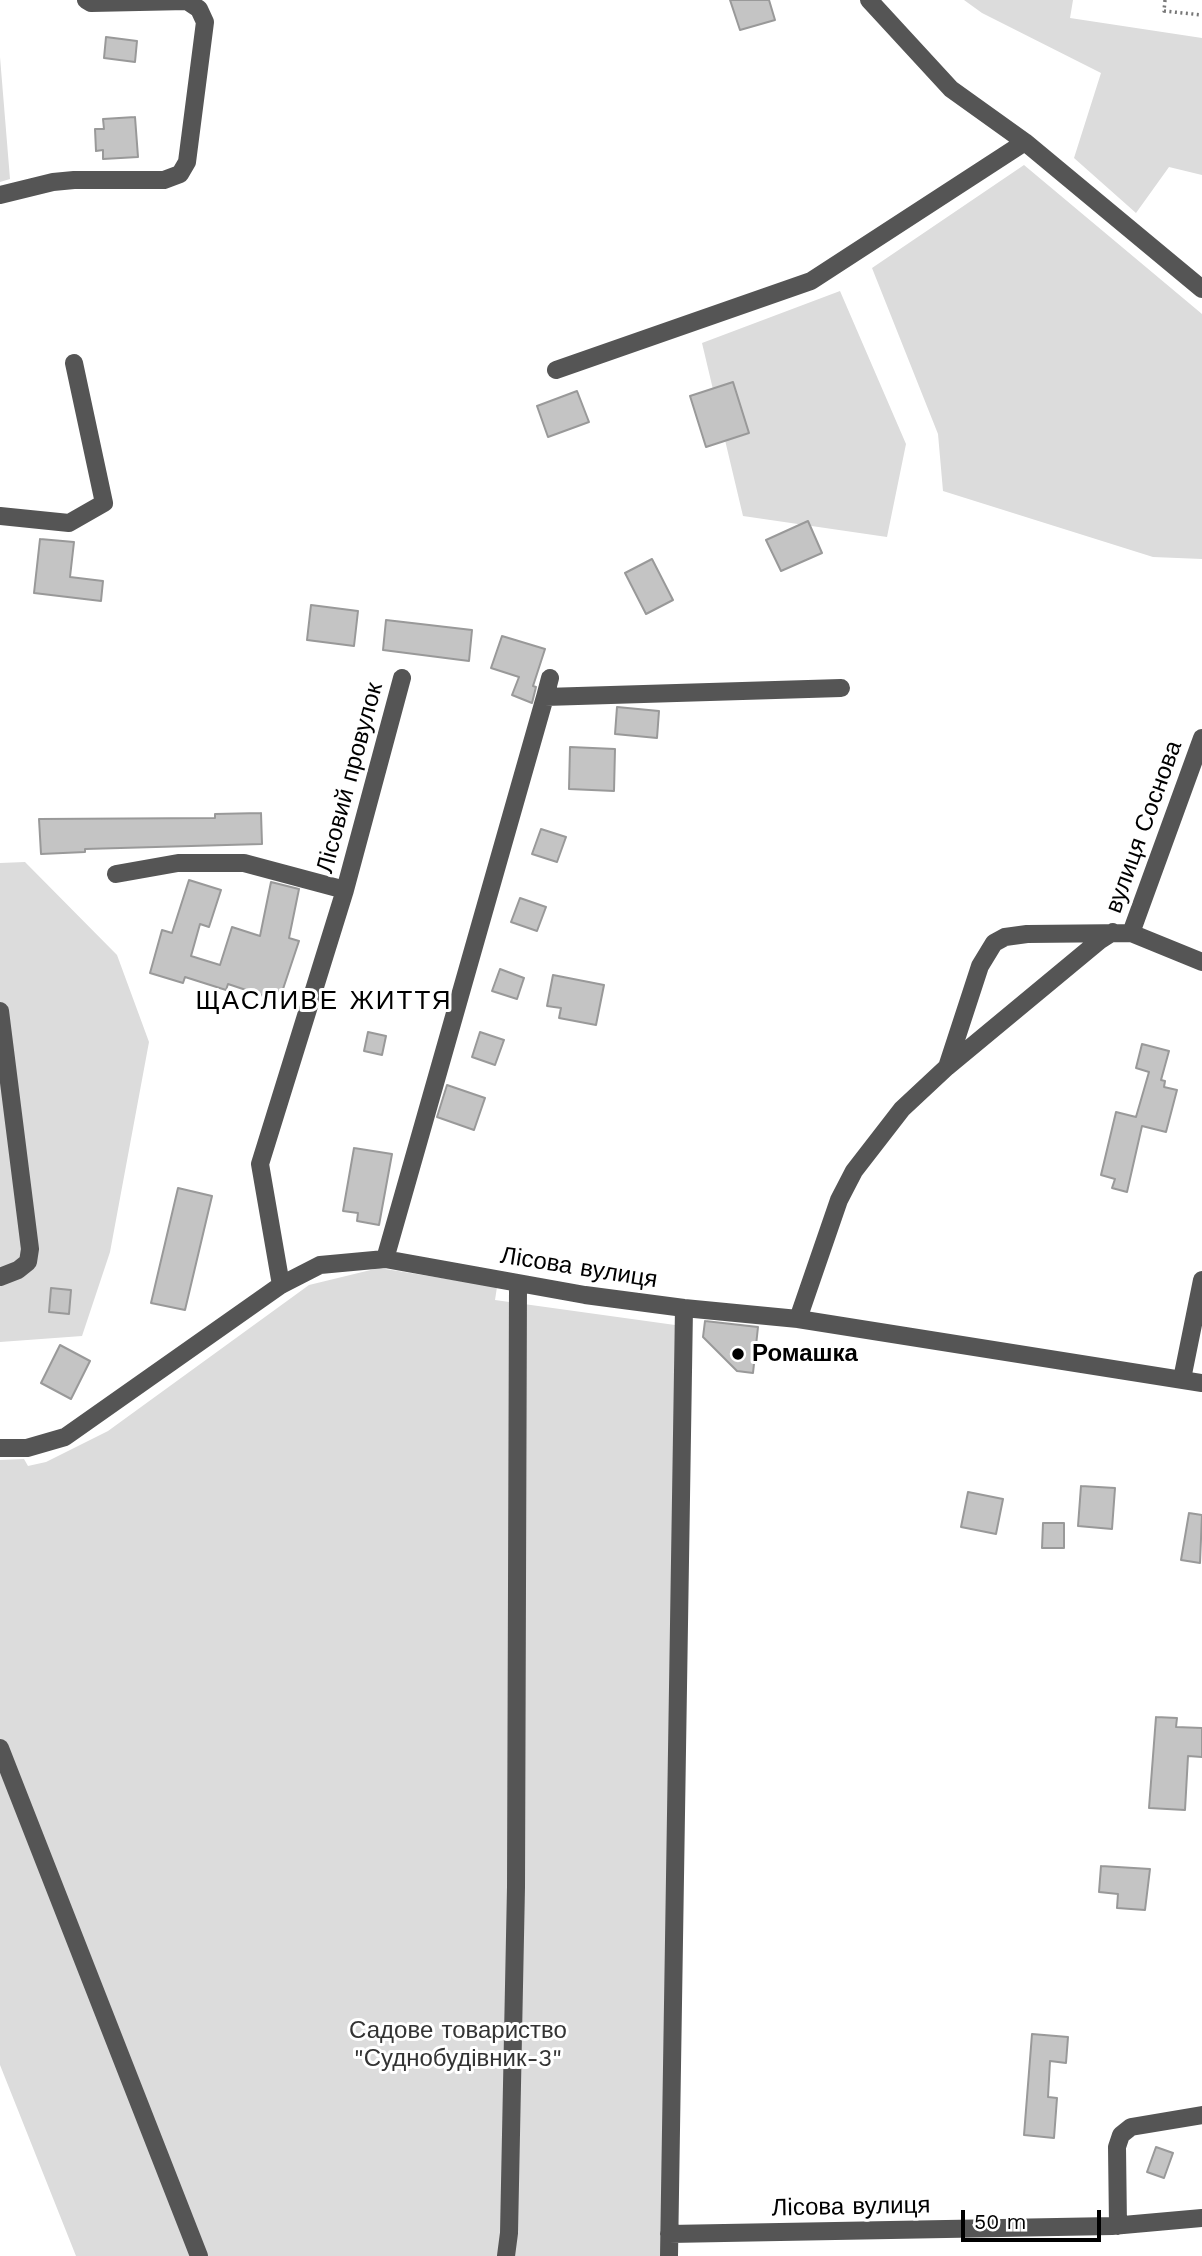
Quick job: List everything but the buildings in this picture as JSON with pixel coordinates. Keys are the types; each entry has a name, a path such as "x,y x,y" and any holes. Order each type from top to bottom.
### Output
{"street":[{"path":"0,195 53,182 74,180 164,180 180,174 187,162 205,22 199,9 187,1 86,0"},
{"path":"869,0 951,89 1025,142 1202,289"},
{"path":"556,370 811,281 1025,142"},
{"path":"0,516 69,523 104,503 74,362"},
{"name":"Лісовий провулок","path":"281,1285 260,1164 345,890 402,678"},
{"path":"385,1259 550,678"},
{"path":"545,697 841,688"},
{"name":"вулиця Соснова","path":"1122,933 1202,738"},
{"name":"Лісовий провулок","path":"116,874 178,863 244,863 345,890"},
{"path":"798,1319 839,1200 854,1171 902,1109 947,1067 1099,941 1122,933"},
{"path":"947,1067 981,966 994,943 1005,937 1027,934 1122,933 1202,962"},
{"path":"0,1011 30,1250 28,1262 18,1270 0,1277"},
{"name":"Лісова вулиця","path":"0,1448 27,1448 65,1437 281,1285 320,1265 385,1259 517,1284 684,1308 798,1319 1202,1383"},
{"path":"1182,1379 1202,1280"},
{"path":"506,2256 516,1873 517,1284"},
{"path":"668,2256 684,1308"},
{"path":"0,1748 199,2256"},
{"path":"1118,2226 1117,2147 1121,2135 1131,2127 1202,2115"},
{"name":"Лісова вулиця","path":"669,2234 1118,2226 1202,2218"}],"path":[{"path":"1165,0 1164,11 1202,15"}],"green space":[{"path":"964,0 1073,0 1070,18 1202,38 1202,175 1169,167 1136,213 1074,158 1101,73 982,13"},
{"path":"0,57 10,179 0,182"},
{"path":"1024,165 1202,314 1202,559 1153,557 943,491 938,434 872,268"},
{"path":"840,291 906,444 887,537 743,516 702,343"},
{"path":"25,862 117,955 149,1042 110,1252 82,1336 0,1342 0,863"},
{"name":"Садове товариство \"Суднобудівник-3\"","path":"379,1268 497,1287 495,1300 675,1325 668,2256 76,2256 0,2065 0,1460 24,1459 28,1466 46,1462 108,1431 309,1285"}],"place":[{"name":"Ромашка","path":"738,1354"}],"district":[{"name":"ЩАСЛИВЕ ЖИТТЯ","path":"324,1001"}]}
